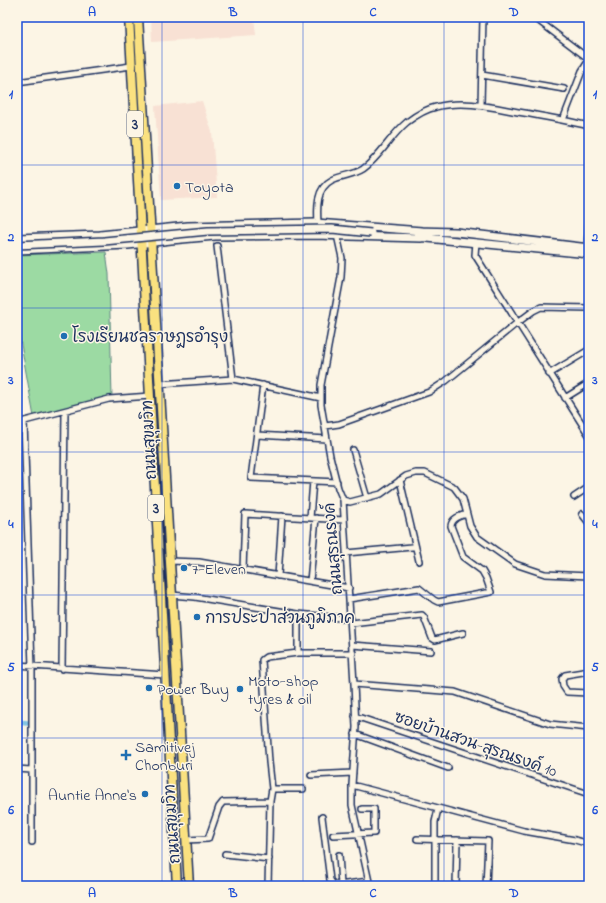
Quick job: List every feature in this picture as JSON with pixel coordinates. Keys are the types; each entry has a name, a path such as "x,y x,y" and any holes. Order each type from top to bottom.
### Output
{"main road":[{"name":"ถนนสุขุมวิท","path":"129,17 177,886"},
{"name":"ถนนสุขุมวิท","path":"138,17 189,886"},
{"path":"17,238 100,235 150,229 207,226 318,223 421,234 476,242 588,250"},
{"path":"207,226 207,237"},
{"path":"17,245 104,241 208,231 332,229 371,233 421,234"},
{"path":"17,250 141,244 207,237 421,234 456,232 588,250"}],"street":[{"path":"481,105 483,17"},
{"path":"584,17 589,21"},
{"path":"535,18 589,59 582,71 562,120"},
{"path":"17,82 131,66"},
{"path":"482,75 564,89"},
{"path":"318,223 318,197 324,187 331,180 362,170 376,159 398,130 407,122 436,107 457,104 481,105 589,126"},
{"path":"588,250 589,221"},
{"name":"ถนนสุรณรงค์","path":"337,235 342,258 341,277 321,385 321,398 327,439 337,482 343,500 353,653 355,716 352,805 369,884"},
{"path":"476,242 475,255 589,435"},
{"path":"217,246 233,378"},
{"path":"325,426 339,424 428,392 446,381 534,311 541,308 589,308"},
{"path":"549,374 589,350"},
{"path":"159,384 233,378 321,398"},
{"path":"565,398 589,383"},
{"path":"263,385 251,478 337,482"},
{"path":"17,423 109,399 150,396"},
{"path":"62,669 65,411"},
{"path":"24,421 32,667 32,842"},
{"path":"256,435 327,439"},
{"path":"353,450 367,498"},
{"path":"343,500 350,502 381,494 400,480 416,473 425,473 454,487 463,499 470,526 477,537 515,564 545,574 589,576"},
{"path":"400,480 420,561"},
{"path":"310,581 314,481"},
{"path":"574,497 589,487"},
{"path":"243,570 245,514 344,520"},
{"path":"349,599 419,588 434,600 440,602 491,592 482,571 463,557 451,526 451,523 455,519 467,514"},
{"path":"582,514 589,522"},
{"path":"278,576 282,516"},
{"path":"346,553 412,546"},
{"path":"169,561 199,562 349,588"},
{"path":"171,595 195,597 351,621 423,615 432,638 435,640 464,633"},
{"path":"298,614 298,653"},
{"path":"352,645 430,651"},
{"path":"268,886 270,801 272,789 262,660 266,657 298,653 353,653"},
{"path":"17,665 165,675"},
{"path":"589,671 568,674 562,679 567,692 589,693"},
{"path":"354,684 455,692 550,724 589,728"},
{"name":"ซอยบ้านสวน-สุรณรงค์ 10","path":"355,716 589,794"},
{"path":"355,734 448,768"},
{"path":"17,769 31,770"},
{"path":"311,775 352,773"},
{"path":"352,785 524,831 589,844"},
{"path":"272,789 303,789"},
{"path":"186,840 208,839 219,807 223,802 270,801"},
{"path":"332,836 374,833 374,809 362,810"},
{"path":"435,886 435,822 438,809"},
{"path":"322,817 330,880 333,884 340,885 369,884"},
{"path":"417,839 488,841 486,886"},
{"path":"456,886 457,840"},
{"path":"225,854 268,859"},
{"path":"338,855 340,885"}],"shaded area":[{"path":"151,17 254,17 256,35 152,42"},
{"path":"202,101 212,132 217,197 161,200 155,106"}],"green space":[{"name":"โรงเรียนชลราษฎรอำรุง","path":"106,252 109,274 112,398 34,417 17,322 17,255"}],"waterway":[{"path":"17,722 27,723"}],"place":[{"name":"Toyota","path":"177,186"},
{"name":"โรงเรียนชลราษฎรอำรุง","path":"64,336"},
{"name":"7-Eleven","path":"184,568"},
{"name":"การประปาส่วนภูมิภาค","path":"197,617"},
{"name":"Power Buy","path":"149,688"},
{"name":"Moto-shop tyres & oil","path":"240,689"},
{"name":"Samitivej Chonburi","path":"126,755"},
{"name":"Auntie Anne's","path":"145,794"}]}
